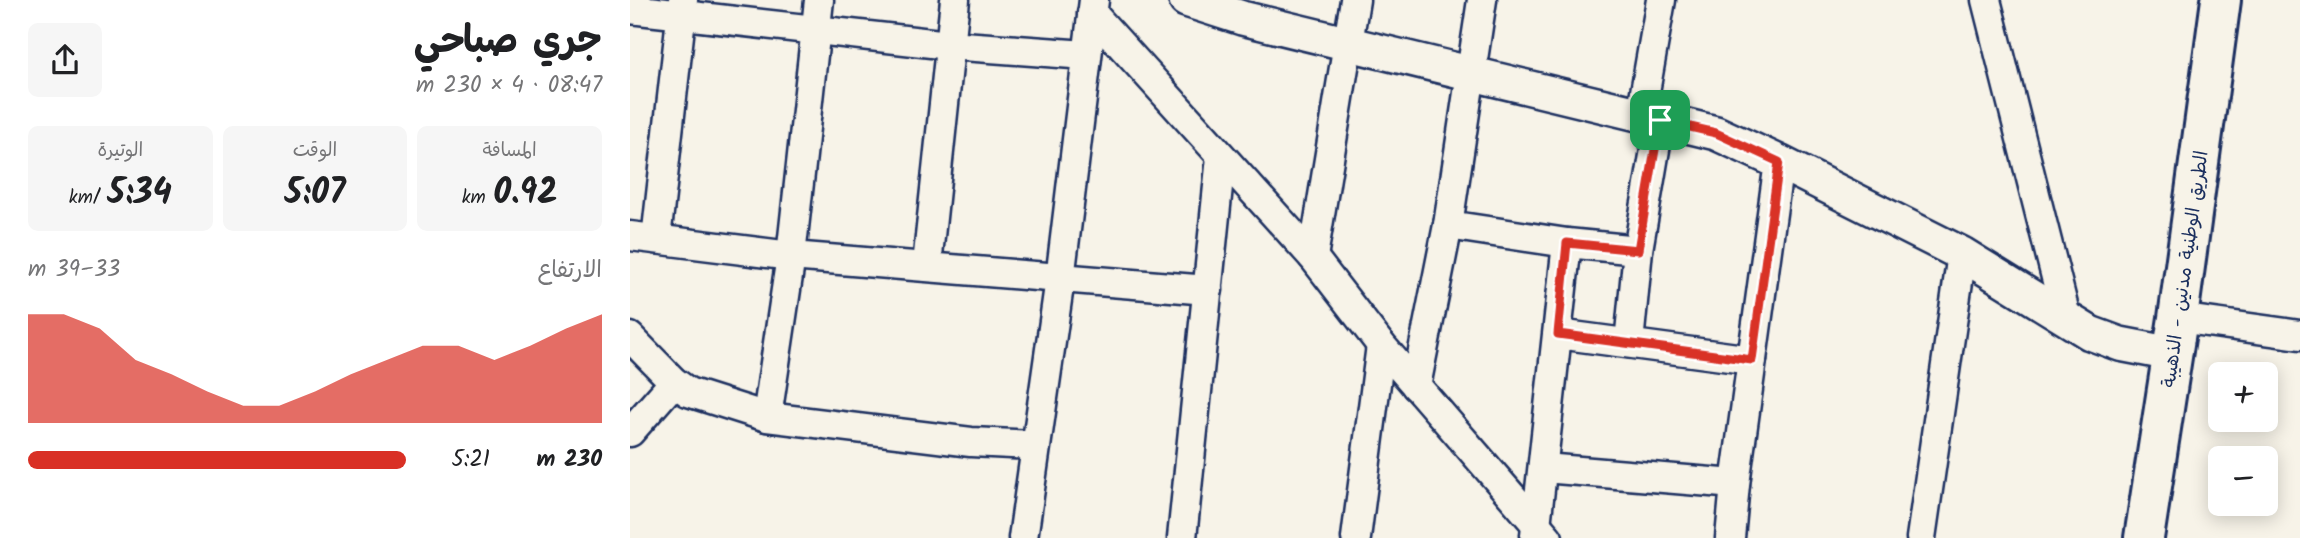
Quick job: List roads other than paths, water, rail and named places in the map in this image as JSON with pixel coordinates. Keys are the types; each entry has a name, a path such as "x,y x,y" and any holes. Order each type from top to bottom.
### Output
{"main road":[{"name":"الطريق الوطنية مدنين - الذهيبة","path":"2144,538 2221,0"}],"street":[{"path":"767,417 790,256 819,0"},
{"path":"927,265 955,0"},
{"path":"1186,0 1242,18 1716,133 1962,254 2090,333 2120,344 2175,336 2300,335"},
{"path":"1313,257 1355,0"},
{"path":"1416,386 1448,225 1482,0"},
{"path":"1629,343 1661,0"},
{"path":"1986,0 2066,317"},
{"path":"682,7 643,237 790,256 927,265 1060,279 1208,290"},
{"path":"630,9 682,7 949,45 1086,55"},
{"path":"1023,538 1034,446 1060,279 1093,7"},
{"path":"1093,7 1221,157 1313,257 1381,345 1540,533"},
{"path":"1182,538 1221,157"},
{"path":"1730,538 1779,162"},
{"path":"1448,225 1567,243 1638,250"},
{"path":"1540,533 1567,243"},
{"path":"1921,538 1962,254"},
{"path":"1558,334 1752,360"},
{"path":"630,337 674,382 701,399 767,417 971,442 1034,446"},
{"path":"1356,538 1381,345"},
{"path":"630,432 674,382"},
{"path":"1544,468 1735,484"}]}
